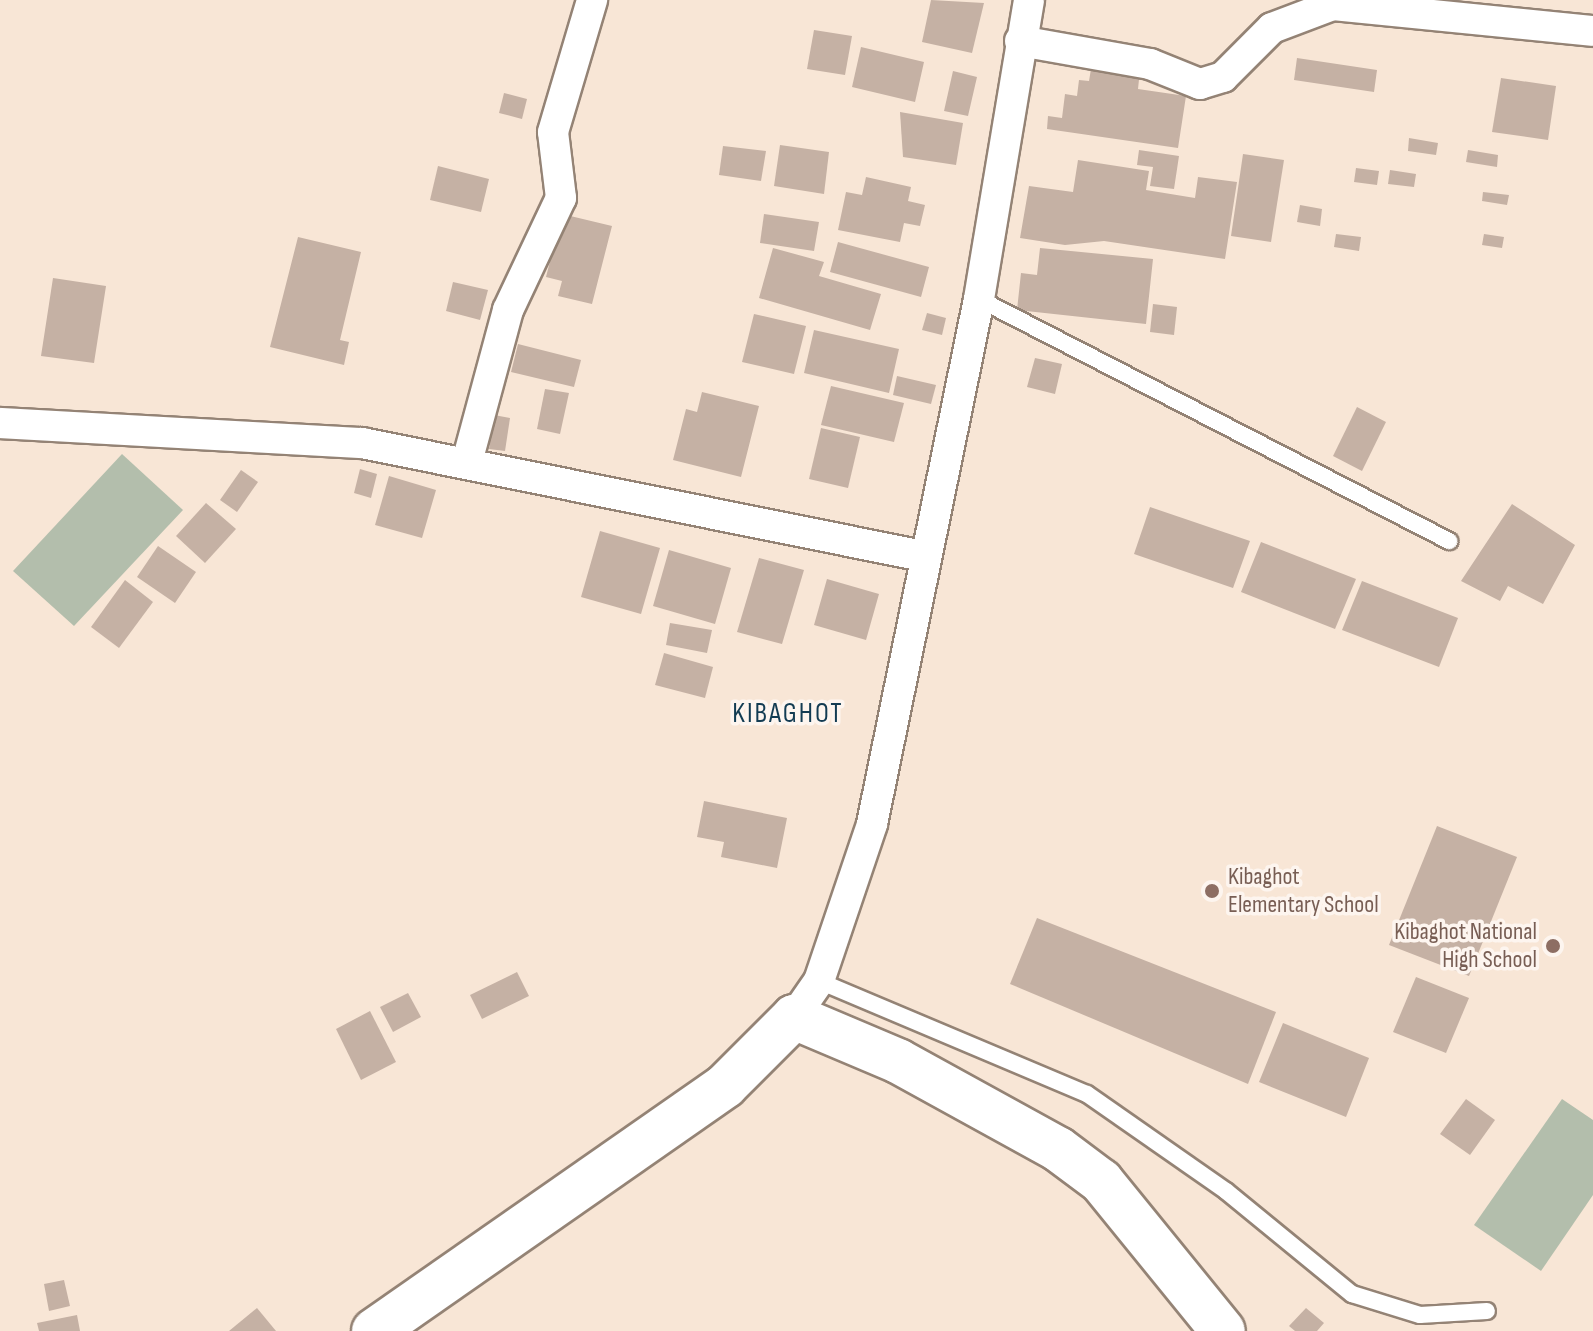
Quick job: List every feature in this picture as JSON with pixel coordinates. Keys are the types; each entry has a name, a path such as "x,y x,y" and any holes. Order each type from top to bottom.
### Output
{"street":[{"path":"467,462 508,310 561,198 553,132 592,0"},
{"path":"374,1331 725,1086 794,1017 819,981 872,824 923,556 979,299 1029,0"},
{"path":"1020,41 1150,64 1200,84 1223,77 1272,28 1333,5 1593,31"},
{"path":"0,423 362,443 923,556"},
{"path":"794,1017 898,1061 1058,1149 1101,1181 1223,1331"}],"lane":[{"path":"979,299 1449,541"},
{"path":"819,981 1087,1094 1226,1191 1352,1294 1420,1315 1487,1311"}],"green space":[{"path":"122,454 183,510 74,626 13,571"},
{"path":"1562,1099 1593,1120 1593,1195 1541,1271 1474,1225"}],"building":[{"path":"931,0 984,3 972,53 922,42"},
{"path":"814,30 852,36 845,75 807,69"},
{"path":"861,47 924,62 915,102 852,87"},
{"path":"1297,58 1377,70 1374,92 1294,80"},
{"path":"1092,63 1140,70 1138,89 1186,96 1178,148 1047,129 1048,116 1062,118 1065,94 1077,96 1079,80 1089,81"},
{"path":"953,71 977,77 968,116 944,111"},
{"path":"1501,78 1556,86 1548,140 1492,132"},
{"path":"504,93 527,99 522,119 499,113"},
{"path":"900,112 963,123 956,165 903,157"},
{"path":"1409,138 1438,143 1436,155 1408,151"},
{"path":"780,145 829,152 824,194 774,186"},
{"path":"723,146 766,151 761,181 719,175"},
{"path":"1139,150 1179,156 1174,189 1150,186 1153,167 1137,165"},
{"path":"1468,150 1498,155 1497,167 1466,162"},
{"path":"1243,154 1284,160 1271,242 1231,236"},
{"path":"1078,160 1149,171 1146,190 1195,198 1198,177 1237,182 1225,259 1104,241 1065,245 1020,238 1029,186 1073,192"},
{"path":"438,166 489,179 481,212 430,200"},
{"path":"1356,168 1379,171 1377,185 1354,182"},
{"path":"1390,170 1416,174 1414,187 1388,184"},
{"path":"866,177 911,187 908,201 925,205 920,226 904,223 900,242 838,230 846,192 862,195"},
{"path":"1483,192 1509,195 1507,205 1482,201"},
{"path":"1300,205 1322,209 1320,226 1297,222"},
{"path":"562,214 612,226 592,304 558,296 562,281 546,277"},
{"path":"764,214 819,222 814,251 760,243"},
{"path":"1336,234 1361,237 1359,251 1334,247"},
{"path":"1484,234 1504,237 1502,248 1482,245"},
{"path":"298,237 361,252 340,340 349,342 344,365 270,347"},
{"path":"838,242 929,267 921,297 830,272"},
{"path":"773,248 824,262 819,276 881,294 870,330 759,298"},
{"path":"1040,248 1153,259 1146,324 1017,310 1021,273 1037,275"},
{"path":"53,278 106,286 94,363 41,356"},
{"path":"453,282 488,290 480,320 446,311"},
{"path":"1153,304 1177,307 1174,335 1150,332"},
{"path":"927,313 946,318 942,335 922,330"},
{"path":"754,314 806,326 794,374 742,362"},
{"path":"814,330 899,349 889,393 804,373"},
{"path":"518,344 581,360 574,387 511,372"},
{"path":"1035,358 1062,364 1055,394 1027,387"},
{"path":"897,376 936,385 931,404 893,395"},
{"path":"831,386 904,403 894,442 821,425"},
{"path":"545,389 569,393 560,434 537,429"},
{"path":"702,392 759,406 741,477 673,460 686,409 697,412"},
{"path":"1357,407 1386,422 1362,471 1333,456"},
{"path":"494,415 510,418 505,451 489,449"},
{"path":"821,428 860,437 848,488 809,479"},
{"path":"360,469 377,474 371,498 354,493"},
{"path":"241,470 258,482 237,512 220,500"},
{"path":"389,476 436,490 422,538 375,525"},
{"path":"206,503 236,529 205,563 176,536"},
{"path":"1512,504 1575,545 1543,604 1508,586 1500,601 1461,581"},
{"path":"1150,507 1250,541 1233,588 1134,554"},
{"path":"600,531 660,548 641,614 581,597"},
{"path":"1261,542 1356,579 1335,629 1241,592"},
{"path":"158,546 196,572 175,603 137,577"},
{"path":"669,550 731,568 715,624 653,606"},
{"path":"759,558 804,570 782,644 737,632"},
{"path":"827,579 879,594 866,640 814,625"},
{"path":"125,580 153,602 119,648 91,627"},
{"path":"1362,581 1458,618 1439,667 1342,630"},
{"path":"670,623 712,630 707,653 666,645"},
{"path":"664,653 713,667 705,698 655,685"},
{"path":"704,801 787,818 777,868 721,857 724,842 697,837"},
{"path":"1437,826 1517,857 1469,976 1389,945"},
{"path":"1037,918 1276,1012 1248,1084 1010,984"},
{"path":"517,972 529,996 482,1019 470,995"},
{"path":"1416,977 1469,998 1446,1053 1393,1032"},
{"path":"408,993 421,1017 393,1032 380,1007"},
{"path":"370,1011 396,1062 361,1080 336,1029"},
{"path":"1283,1023 1369,1058 1346,1117 1259,1082"},
{"path":"1466,1099 1495,1120 1470,1155 1440,1134"},
{"path":"64,1280 70,1306 49,1311 44,1284"},
{"path":"257,1308 276,1331 229,1331"},
{"path":"1306,1308 1324,1323 1317,1331 1295,1331 1289,1326"},
{"path":"77,1315 80,1331 39,1331 37,1323"}],"place":[{"name":"Kibaghot Elementary School","path":"1212,891"},
{"name":"Kibaghot National High School","path":"1553,946"}],"district":[{"name":"KIBAGHOT","path":"788,714"}]}
